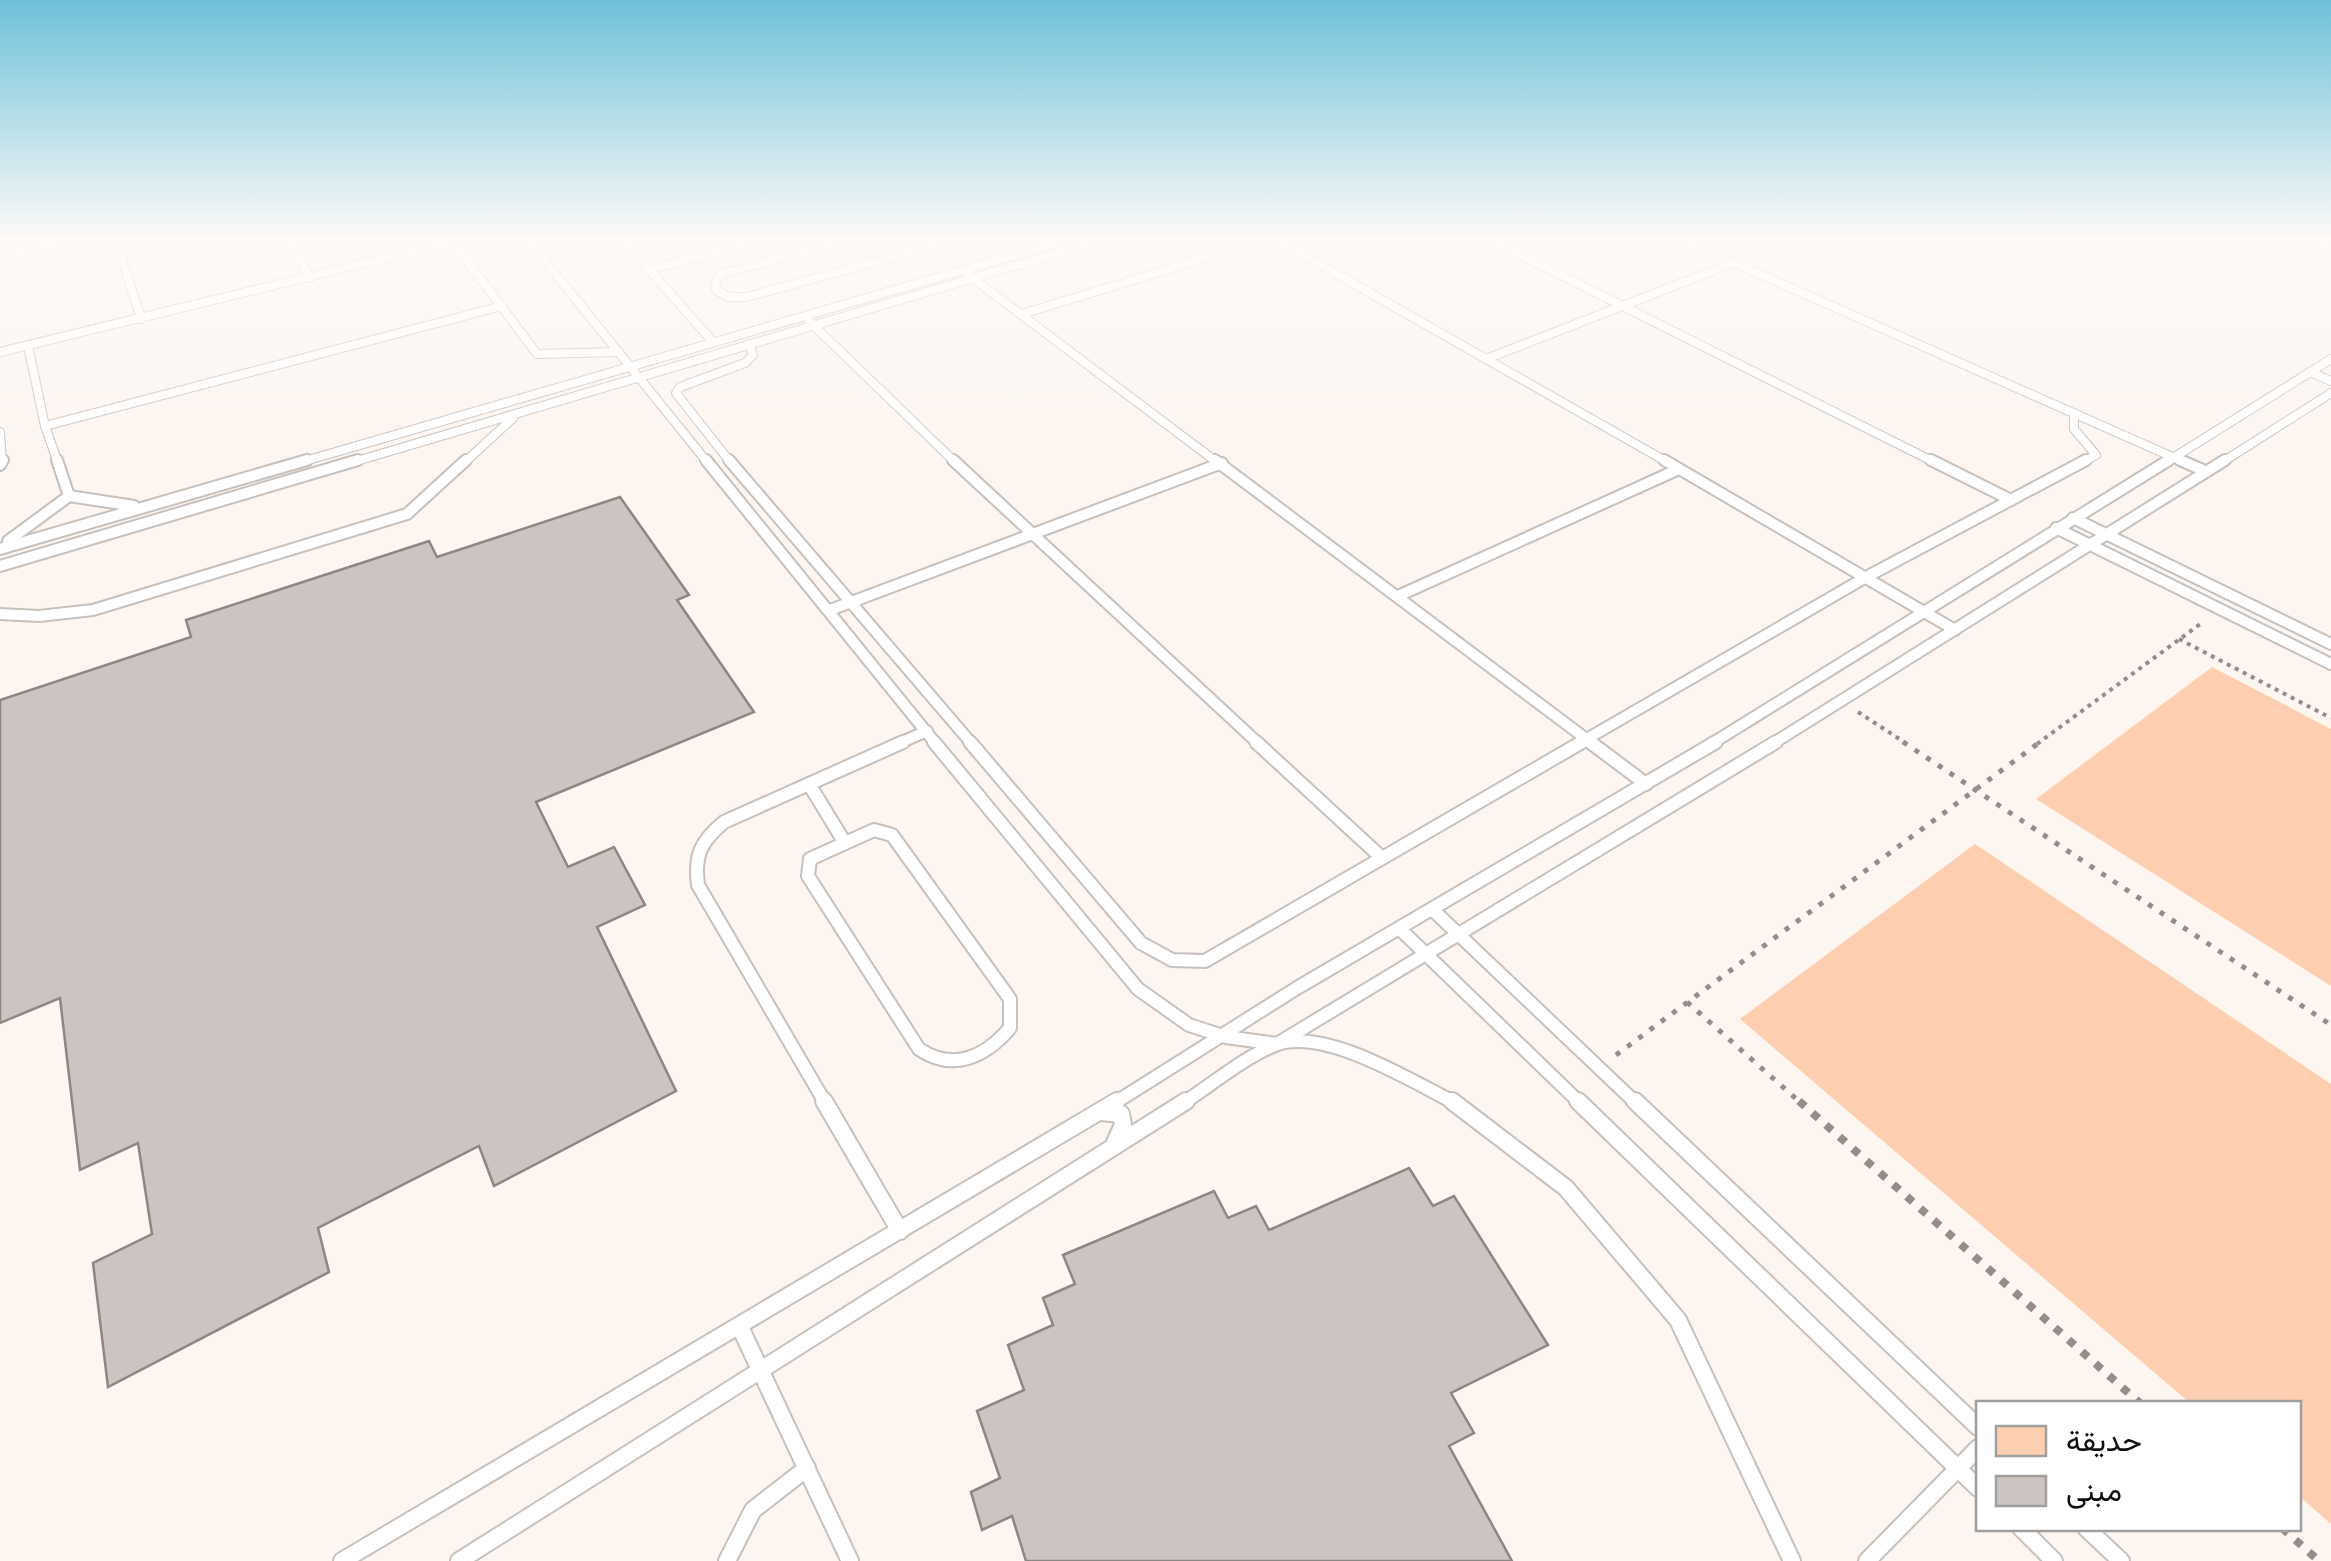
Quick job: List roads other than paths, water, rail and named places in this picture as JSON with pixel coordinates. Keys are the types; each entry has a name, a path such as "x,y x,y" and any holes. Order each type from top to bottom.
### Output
{"lane":[{"path":"139,313 141,319"},
{"path":"0,352 166,313"},
{"path":"44,426 476,313"},
{"path":"507,313 537,354 619,352"},
{"path":"587,313 1118,970 1174,1021 1213,1036 1277,1044 1324,1044 1377,1064 1462,1106 1566,1188 1678,1320 1792,1561"},
{"path":"687,313 713,342"},
{"path":"0,566 750,344 833,313"},
{"path":"0,547 630,365 839,313"},
{"path":"1405,313 1868,576 1955,630"},
{"path":"1486,359 1605,313"},
{"path":"1637,313 2011,500"},
{"path":"1845,313 2205,471"},
{"path":"1022,314 1646,784"},
{"path":"808,321 1032,536 1382,858"},
{"path":"750,344 753,356 745,363 689,381 676,393 1142,943 1172,960 1205,962 1868,576 2096,455 2074,429 2074,414"},
{"path":"28,346 44,426 69,496"},
{"path":"342,1561 1101,1112 1213,1036 1434,912 1646,784 2331,360"},
{"path":"2310,372 2331,381"},
{"path":"458,1561 1277,1044 1842,702 2331,394"},
{"path":"0,614 39,616 92,610 407,514 428,500 475,447 521,412"},
{"path":"0,432 4,459 0,465"},
{"path":"830,610 1222,463"},
{"path":"1398,596 1679,469"},
{"path":"0,547 69,496 115,506 154,504"},
{"path":"2073,518 2331,644"},
{"path":"2056,528 2331,664"},
{"path":"900,1231 698,885 694,860 704,838 724,822 927,731"},
{"path":"809,784 844,842"},
{"path":"874,830 892,835 1010,999 1010,1028 987,1051 950,1063 932,1060 918,1049 808,876 810,859 844,842 874,830"},
{"path":"1434,912 1976,1425"},
{"path":"1401,930 1976,1486"},
{"path":"1101,1112 1121,1114 1123,1125 1113,1147"},
{"path":"740,1327 850,1561"},
{"path":"1868,1561 1976,1450"},
{"path":"727,1561 753,1510 807,1468"},
{"path":"2023,1531 2054,1561"},
{"path":"2089,1531 2121,1561"}]}
